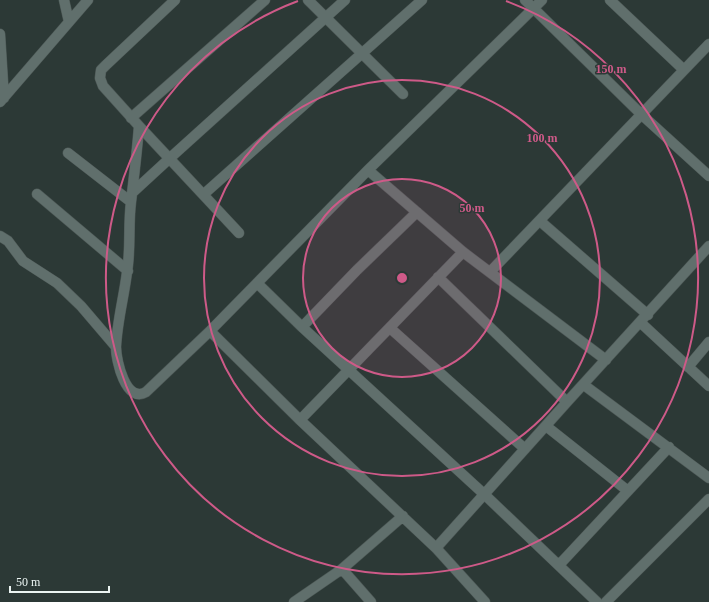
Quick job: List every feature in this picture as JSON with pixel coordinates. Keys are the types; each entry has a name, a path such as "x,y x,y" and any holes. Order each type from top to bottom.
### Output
{"street":[{"path":"64,0 69,22"},
{"path":"2,100 88,0"},
{"path":"176,0 101,70 100,78 103,86 131,118 240,233"},
{"path":"131,118 265,0"},
{"path":"308,0 403,94"},
{"path":"132,198 170,158 345,0"},
{"path":"204,194 422,0"},
{"path":"525,0 642,115 709,176"},
{"path":"139,126 132,198 128,271 121,307 116,348 118,365 124,381 136,395 141,395 146,392 210,331 368,170 542,0"},
{"path":"610,0 684,70"},
{"path":"0,34 2,100"},
{"path":"490,272 709,44"},
{"path":"68,153 132,198"},
{"path":"368,170 462,252 606,360"},
{"path":"37,194 128,271"},
{"path":"302,327 357,270 417,212"},
{"path":"540,221 644,319 688,367 709,386"},
{"path":"0,236 8,241 24,260 58,284 81,306 116,348"},
{"path":"436,548 709,246"},
{"path":"300,420 462,252"},
{"path":"438,277 568,402"},
{"path":"257,284 485,495 597,602"},
{"path":"390,328 525,449"},
{"path":"210,331 300,420 436,548 485,602"},
{"path":"688,367 709,342"},
{"path":"584,385 709,478"},
{"path":"546,426 628,491"},
{"path":"559,565 669,447"},
{"path":"606,602 709,499"},
{"path":"294,602 342,569 403,516"},
{"path":"342,569 371,602"}]}
